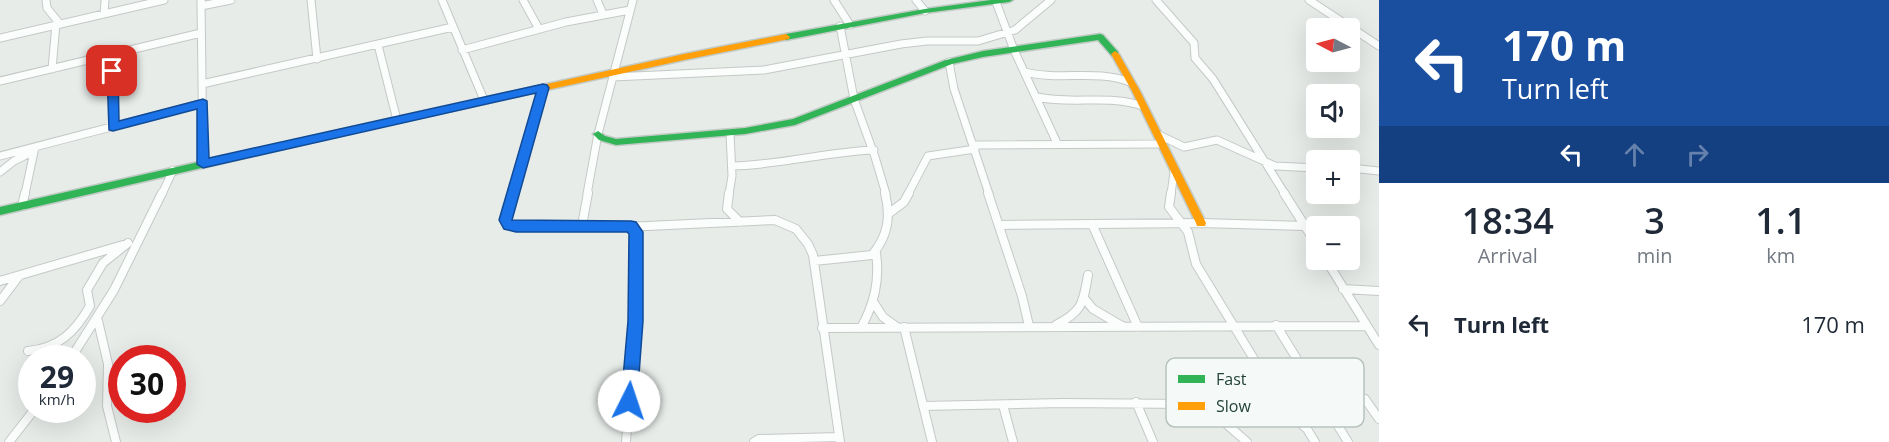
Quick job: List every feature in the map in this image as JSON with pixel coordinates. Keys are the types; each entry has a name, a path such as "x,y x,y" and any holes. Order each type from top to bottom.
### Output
{"street":[{"path":"46,0 46,8 58,24 52,69"},
{"path":"104,14 105,0"},
{"path":"0,38 164,0"},
{"path":"203,164 201,3 231,0"},
{"path":"311,0 317,59"},
{"path":"442,0 484,100"},
{"path":"523,0 539,29"},
{"path":"597,0 603,14"},
{"path":"582,225 598,134 633,0"},
{"path":"834,0 845,26 846,54 855,100 874,150 888,214 888,234 876,253 878,288 874,303 861,328"},
{"path":"916,0 925,10"},
{"path":"0,211 484,100 925,10 1009,0"},
{"path":"613,75 764,70 927,41 978,41 1009,34 1051,0"},
{"path":"1156,0 1194,43 1195,58 1213,79 1305,226"},
{"path":"1309,0 1379,46"},
{"path":"996,1 1014,50 1057,143"},
{"path":"462,50 539,29 630,10"},
{"path":"202,84 453,27"},
{"path":"0,81 201,33"},
{"path":"598,134 606,140 616,142 730,133 806,119 949,62 1100,37 1107,41 1130,82 1201,223"},
{"path":"378,45 397,120"},
{"path":"113,55 113,127"},
{"path":"949,62 954,89 999,225 1029,326"},
{"path":"1025,72 1042,76 1115,76 1130,82"},
{"path":"543,88 505,220 508,225 516,227 647,226 775,220 791,226 808,244 814,261 840,439 759,439 754,442"},
{"path":"1037,97 1050,100 1130,101 1143,106"},
{"path":"0,156 35,149 203,103"},
{"path":"730,133 732,166 727,209 740,222"},
{"path":"888,214 904,202 928,156 936,153 965,152 974,147 1159,139 1185,147 1195,146 1208,140 1218,140 1275,166 1306,167"},
{"path":"0,172 35,149"},
{"path":"22,206 35,149"},
{"path":"732,166 765,166 838,151 874,150"},
{"path":"1360,169 1379,171"},
{"path":"80,345 98,321 142,239 173,170"},
{"path":"1173,170 1175,185 1168,203 1172,213 1188,232 1196,264 1253,358"},
{"path":"999,225 1201,223 1305,226"},
{"path":"1092,224 1138,327"},
{"path":"626,442 635,321 637,235 631,226"},
{"path":"637,235 647,226"},
{"path":"0,281 142,239"},
{"path":"56,345 68,337 89,308 87,290 101,265 128,243"},
{"path":"814,261 876,253"},
{"path":"1332,270 1379,345"},
{"path":"0,301 20,275"},
{"path":"1055,326 1079,312 1088,276"},
{"path":"1343,288 1379,291"},
{"path":"1084,298 1093,309 1123,327"},
{"path":"874,303 883,317 901,327 932,442"},
{"path":"98,321 108,364 107,405 117,442"},
{"path":"1276,325 1297,358"},
{"path":"822,328 1365,326"},
{"path":"1364,399 1379,419"},
{"path":"1136,402 1153,442"},
{"path":"923,406 1166,403"},
{"path":"1003,405 1012,442"},
{"path":"9,442 24,423"},
{"path":"1229,427 1246,442"},
{"path":"1305,427 1315,442"},
{"path":"1339,427 1348,442"}],"traffic: fast":[{"path":"786,37 925,11 1009,0"},
{"path":"598,134 602,138 616,142 745,131 795,122 949,62 983,54 1100,37 1115,54"},
{"path":"0,211 392,121"}],"traffic: slow":[{"path":"392,121 786,37"},
{"path":"1115,54 1136,91 1201,223"}],"route":[{"path":"112,71 113,127 203,103 203,164 543,88 505,220 508,225 516,227 631,226 636,232 635,321 629,401"}]}
